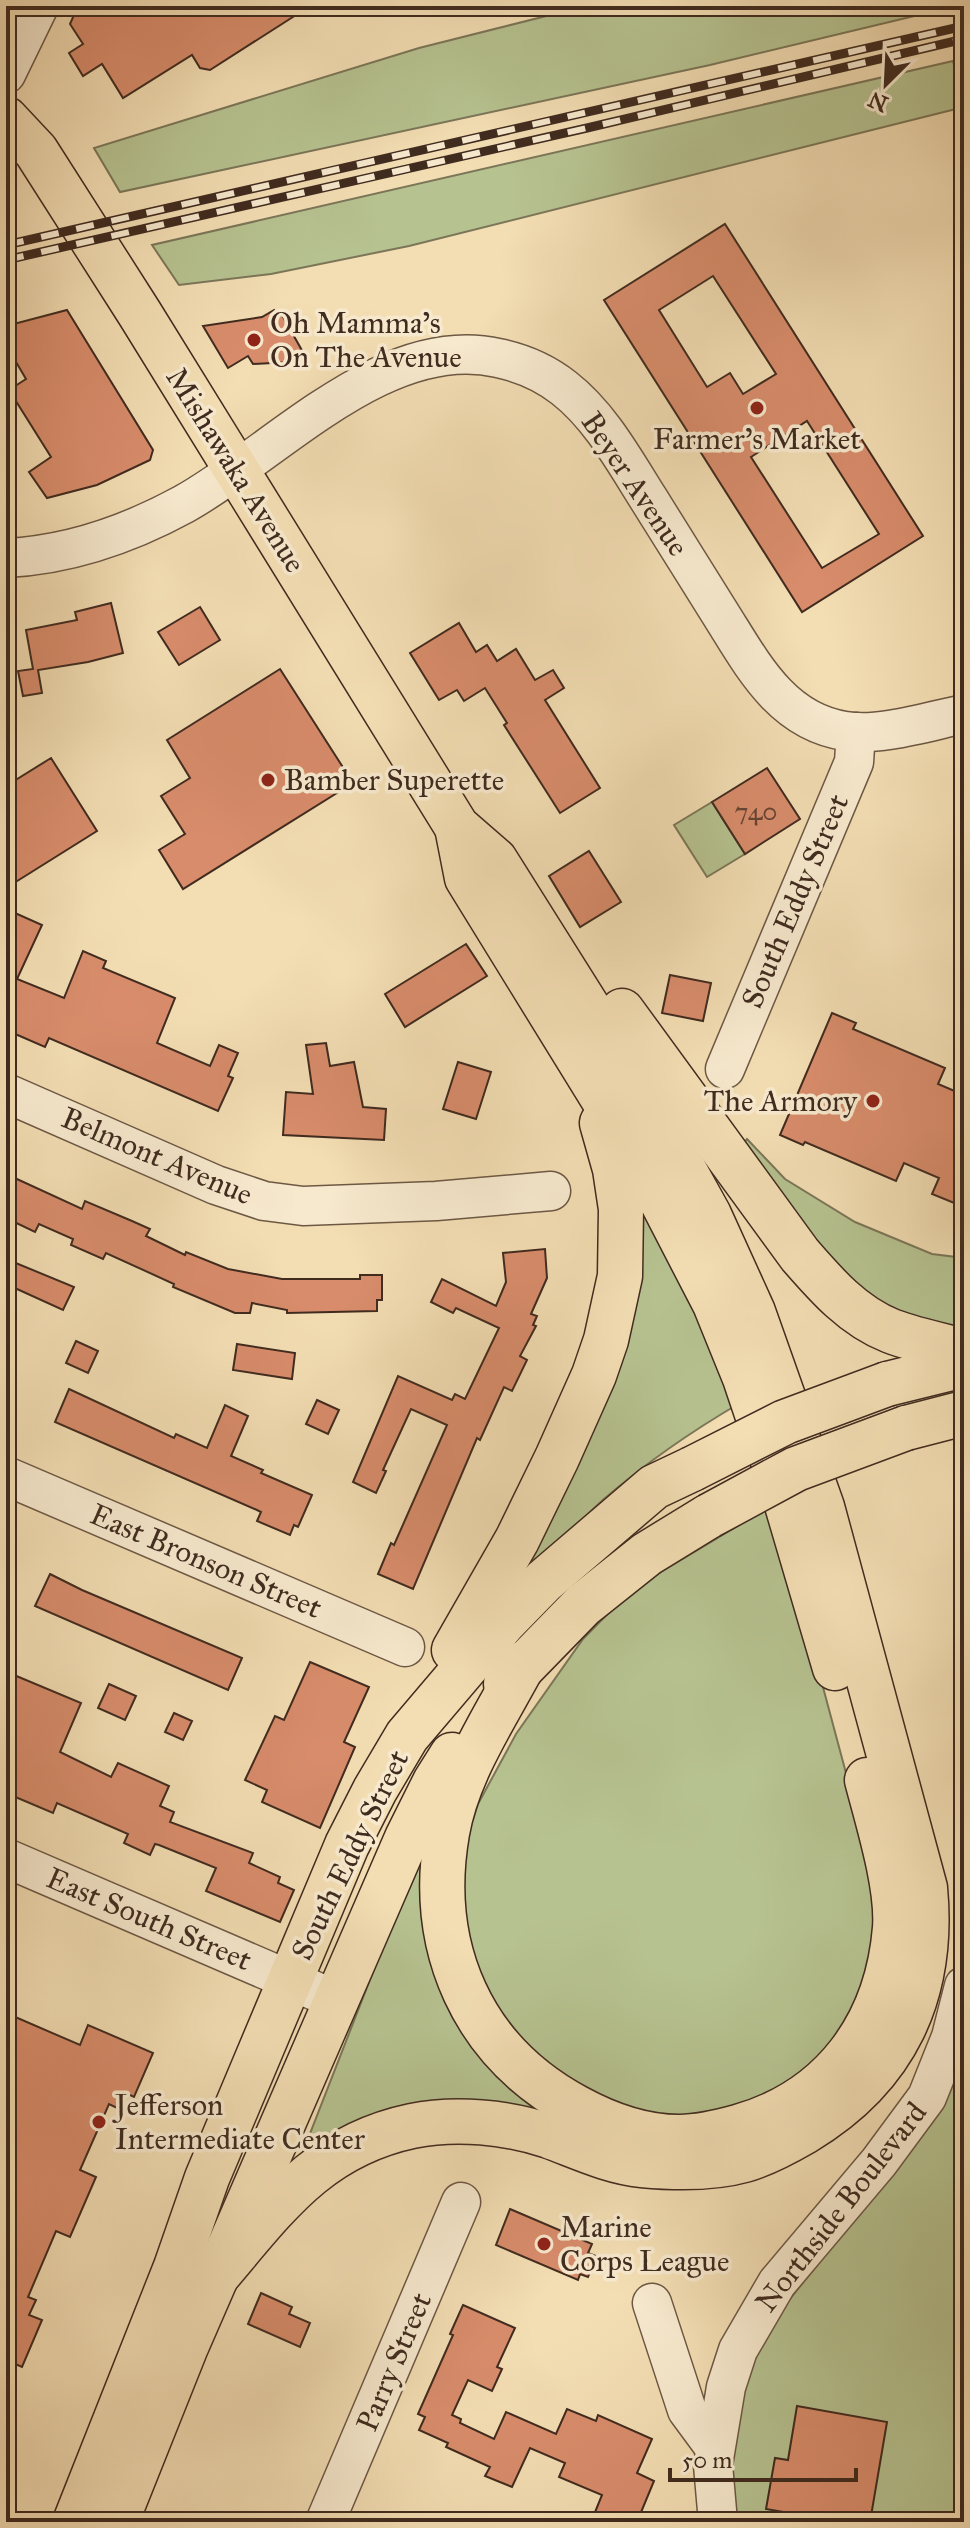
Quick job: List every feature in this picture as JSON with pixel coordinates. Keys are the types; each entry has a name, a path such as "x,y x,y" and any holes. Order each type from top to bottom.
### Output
{"main road":[{"name":"Mishawaka Avenue","path":"6,119 36,151 140,314 457,827 495,860 513,887"},
{"name":"Mishawaka Avenue","path":"457,827 467,878 587,1071"},
{"path":"513,887 601,981 752,1191 800,1255 832,1291 863,1316 888,1330 964,1351"},
{"path":"216,2277 285,2196 312,2171 347,2149 413,2126 451,2122 488,2123 545,2135 637,2165 709,2166 744,2160 783,2144 818,2123 870,2081 908,2021 927,1953 929,1926 925,1888 913,1838 822,1507 763,1337 691,1179 641,1092 513,887"},
{"path":"524,1663 460,1789 447,1830 442,1872 443,1919 449,1951 466,1998 492,2040 522,2071 555,2096 599,2120 640,2132 679,2137 720,2132 761,2121 792,2107 822,2086 853,2051 884,1988 896,1925 889,1872 872,1798 794,1525 745,1378 715,1304 648,1173 587,1071"},
{"path":"407,1736 517,1540 594,1375 606,1340 620,1276 621,1209 615,1169 587,1071"},
{"name":"South Eddy Street","path":"75,2522 171,2280 207,2178 289,1980 347,1845 407,1736 503,1623 544,1581 654,1487 785,1422 887,1384 964,1365"},
{"name":"South Eddy Street","path":"116,2522 216,2277 407,1838 435,1782 477,1717 524,1663 583,1605 636,1562 709,1516 796,1469 906,1428 964,1413"}],"street":[{"path":"6,74 39,6"},
{"name":"Beyer Avenue","path":"6,558 29,557 124,534 237,472 336,401 379,375 405,364 438,356 496,357 522,364 564,387 589,410 624,460 750,662 794,712 816,724 856,732 964,714"},
{"name":"South Eddy Street","path":"725,1069 854,762 856,732"},
{"name":"Belmont Avenue","path":"6,1093 216,1185 264,1201 316,1206 436,1201 551,1191"},
{"name":"East Bronson Street","path":"6,1476 405,1647"},
{"name":"East South Street","path":"6,1858 336,2000"},
{"name":"Northside Boulevard","path":"718,2522 714,2501 715,2448 726,2387 738,2350 777,2283 879,2162 927,2097 951,2037 964,1986"},
{"name":"Parry Street","path":"325,2522 461,2202"},
{"path":"652,2303 679,2392 687,2410 715,2448"}],"green space":[{"path":"586,6 952,7 710,65 120,192 94,148 419,48"},
{"path":"953,61 964,107 409,246 271,274 179,285 152,245"},
{"path":"712,802 745,854 707,877 674,825"},
{"path":"747,1139 785,1179 855,1222 932,1254 964,1258 964,1329 931,1327 862,1301 738,1150"},
{"path":"639,1207 682,1278 740,1403 620,1485 521,1582"},
{"path":"774,1504 858,1818 873,1888 877,1964 836,2050 744,2112 658,2122 562,2085 488,2000 462,1920 463,1850 478,1804 516,1734 583,1639 631,1590"},
{"path":"419,1854 427,1856 468,2040 510,2089 536,2110 538,2122 297,2167"},
{"path":"964,2046 964,2522 739,2522 729,2493 727,2461 753,2358 785,2305 888,2177"}],"building":[{"path":"78,6 310,6 210,70 200,68 192,55 123,98 102,64 83,76 69,53 83,44 70,24"},
{"name":"Farmer's Market","path":"725,224 923,536 802,612 604,300","holes":["713,276 776,374 743,394 730,373 707,387 659,310","807,421 879,534 822,568 751,457"]},
{"path":"67,310 153,450 150,460 97,485 47,498 29,472 51,457 9,390 26,379 6,345 6,326"},
{"name":"Oh Mamma's On The Avenue","path":"274,310 278,317 282,315 304,354 291,362 253,364 248,356 228,368 203,326 262,317"},
{"path":"111,603 123,653 38,670 42,693 23,696 18,671 33,669 26,630 77,620 75,612"},
{"path":"200,607 220,640 179,665 158,632"},
{"path":"459,623 476,652 487,645 497,661 516,649 535,680 553,670 564,688 545,700 600,788 560,813 504,725 507,723 485,688 464,701 457,690 439,700 410,653"},
{"name":"Bamber Superette","path":"280,669 353,783 183,889 159,850 185,834 161,796 190,778 167,740"},
{"path":"51,758 97,831 6,888 6,786"},
{"path":"767,768 800,819 745,854 712,802"},
{"path":"589,851 621,902 580,927 549,876"},
{"path":"6,909 42,925 17,979 64,998 83,951 106,961 103,968 175,998 157,1043 210,1066 219,1045 238,1053 228,1076 233,1078 218,1111 49,1038 45,1047 6,1030"},
{"path":"466,944 487,976 405,1027 385,994"},
{"path":"670,975 711,983 703,1021 662,1013"},
{"name":"The Armory","path":"832,1013 856,1023 853,1029 945,1068 938,1084 964,1095 964,1207 932,1194 939,1178 904,1163 896,1181 805,1142 803,1145 780,1135"},
{"path":"326,1043 330,1066 354,1062 363,1107 386,1109 384,1140 283,1135 286,1092 313,1094 306,1045"},
{"path":"458,1062 491,1072 476,1119 443,1109"},
{"path":"6,1174 82,1209 85,1201 132,1221 150,1229 146,1236 185,1255 186,1252 228,1269 282,1279 360,1279 360,1275 382,1275 382,1300 377,1300 377,1311 287,1313 287,1310 252,1303 250,1313 235,1313 173,1287 174,1284 106,1253 103,1259 71,1245 73,1239 39,1224 35,1232 6,1218"},
{"path":"545,1249 547,1278 531,1314 537,1316 533,1325 536,1326 520,1356 527,1360 512,1391 504,1387 480,1440 477,1438 413,1589 378,1574 447,1425 411,1409 376,1493 353,1482 398,1376 452,1400 455,1394 465,1399 499,1328 456,1308 453,1313 431,1302 442,1279 496,1306 506,1282 503,1253"},
{"path":"6,1259 74,1287 63,1310 6,1284"},
{"path":"76,1341 98,1351 88,1373 66,1363"},
{"path":"237,1344 295,1353 292,1379 233,1370"},
{"path":"69,1389 174,1438 176,1434 207,1448 225,1405 248,1416 231,1456 312,1495 298,1527 294,1525 290,1535 257,1521 261,1512 257,1510 55,1422"},
{"path":"317,1400 339,1410 328,1434 306,1424"},
{"path":"50,1574 242,1658 228,1690 35,1606"},
{"path":"310,1662 369,1687 344,1742 355,1747 320,1828 262,1802 267,1790 245,1780 275,1716 284,1720"},
{"path":"14,1675 81,1703 60,1752 111,1777 118,1763 169,1786 160,1806 174,1812 170,1822 253,1853 249,1863 280,1877 278,1883 294,1890 280,1922 206,1891 216,1868 155,1844 150,1855 124,1843 128,1834 57,1803 53,1813 6,1793 6,1693"},
{"path":"109,1684 136,1696 125,1720 98,1708"},
{"path":"174,1713 192,1721 183,1740 165,1732"},
{"path":"6,2013 80,2045 88,2025 153,2053 134,2097 124,2092 117,2108 109,2104 80,2170 96,2177 70,2237 56,2231 28,2297 36,2300 29,2315 42,2320 22,2367 6,2360"},
{"name":"Marine Corps League","path":"510,2209 592,2244 588,2253 596,2256 588,2277 580,2274 578,2280 496,2245"},
{"path":"261,2293 292,2307 289,2314 310,2323 300,2347 248,2324"},
{"path":"463,2305 515,2328 497,2367 502,2369 492,2391 468,2380 452,2415 461,2419 460,2423 494,2439 506,2412 556,2434 567,2409 596,2421 598,2415 652,2439 637,2473 654,2481 637,2522 591,2522 602,2495 559,2477 565,2463 530,2448 512,2487 485,2476 490,2467 446,2447 448,2443 419,2430 425,2417 418,2414"},
{"path":"797,2406 887,2422 870,2522 841,2522 766,2509 775,2458 788,2460"}],"railway":[{"path":"6,245 964,26"},
{"path":"6,260 964,39"}],"place":[{"name":"Oh Mamma's On The Avenue","path":"254,340"},
{"name":"Farmer's Market","path":"757,408"},
{"name":"Bamber Superette","path":"268,780"},
{"name":"The Armory","path":"873,1101"},
{"name":"Jefferson Intermediate Center","path":"99,2122"},
{"name":"Marine Corps League","path":"544,2244"}]}
